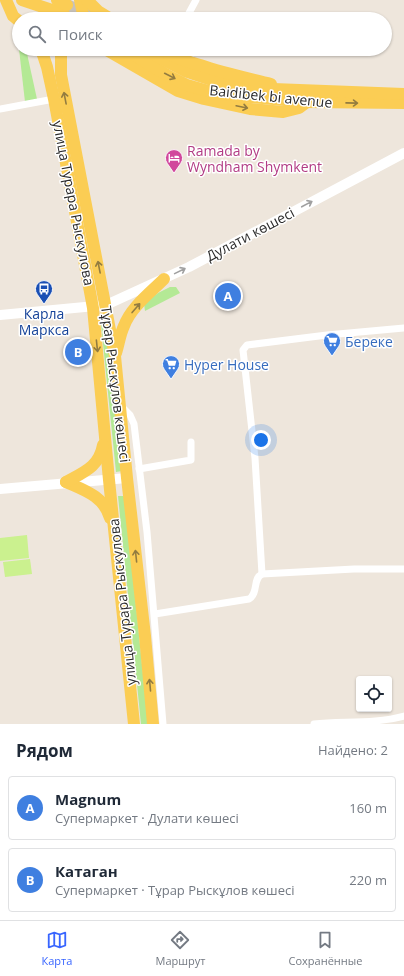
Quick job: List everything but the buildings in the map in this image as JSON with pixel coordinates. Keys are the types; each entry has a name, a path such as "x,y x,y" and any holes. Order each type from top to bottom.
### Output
{"main road":[{"path":"6,0 12,12"},
{"path":"22,0 56,12"},
{"path":"80,0 83,12"},
{"path":"87,0 100,12"},
{"path":"0,11 12,17"},
{"path":"43,56 54,99"},
{"name":"Тұрар Рыскұлов көшесі","path":"61,56 61,75 115,356 127,478 151,635 153,724"},
{"path":"117,56 178,92 204,99 250,109 283,112 299,108 307,102"},
{"name":"Baidibek bi avenue","path":"136,56 187,85 208,91 239,96 307,102 404,103"},
{"name":"Baidibek bi avenue","path":"156,56 185,71 214,81 244,88 404,94"},
{"path":"173,56 227,74 300,90"},
{"name":"улица Турара Рыскулова","path":"54,99 93,308"},
{"name":"Дулати көшесі","path":"0,315 45,310 93,308 106,305 164,279 404,153"},
{"path":"115,356 128,318 135,308 164,279"},
{"name":"Тұрар Рыскұлов көшесі","path":"93,308 109,480"},
{"path":"66,482 86,471 96,463 102,452 105,428"},
{"path":"0,489 66,482 127,478"},
{"name":"улица Турара Рыскулова","path":"109,480 134,724"},
{"path":"66,482 93,495 103,503 109,514 116,538"}],"street":[{"path":"190,12 196,0"},
{"path":"186,61 190,56"},
{"path":"0,109 54,99"},
{"path":"262,574 255,458 243,350 244,347 247,345 327,335 404,328"},
{"path":"121,406 130,415 134,424 155,614 151,635 163,724"},
{"path":"139,469 191,460 191,442"},
{"path":"127,478 140,477"},
{"path":"155,614 249,599 254,594 257,578 262,574 354,569 404,570"},
{"path":"314,724 367,723 404,716"}],"green space":[{"path":"20,56 28,56 37,99 25,102"},
{"path":"170,287 176,287 180,293 145,311 144,304 158,293"},
{"path":"108,323 122,471 116,472 101,324"},
{"path":"118,496 125,496 148,724 141,724"},
{"path":"27,535 29,558 0,561 0,538"},
{"path":"30,559 32,574 5,577 3,562"}],"tunnel":[{"path":"67,5 82,12"}],"place":[{"name":"Ramada by Wyndham Shymkent","path":"174,173"},
{"name":"Magnum","path":"228,296"},
{"name":"Карла Маркса","path":"44,304"},
{"name":"Катаган","path":"78,352"},
{"name":"Береке","path":"332,356"},
{"name":"Hyper House","path":"171,379"}]}
